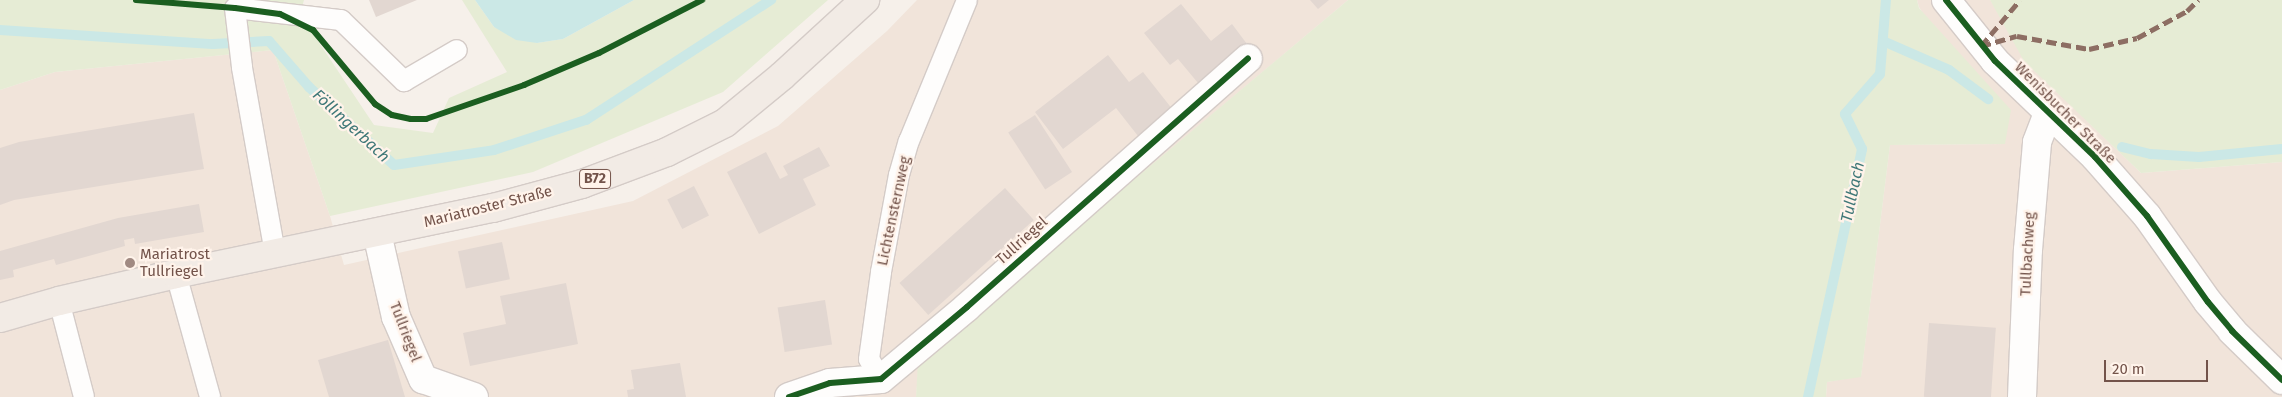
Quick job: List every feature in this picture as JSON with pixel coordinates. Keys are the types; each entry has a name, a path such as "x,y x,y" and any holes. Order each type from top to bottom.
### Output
{"main road":[{"name":"Mariatroster Straße","path":"0,318 58,301 176,274 493,208 582,184 668,152 725,123 782,76 865,0"}],"street":[{"name":"Wenisbucher Straße","path":"1946,0 1994,61 2095,157 2147,216 2208,302 2232,331 2282,380"},
{"name":"Tullriegel","path":"886,388 967,307 1248,58"},
{"name":"Tullbachweg","path":"2022,397 2028,250 2036,142 2048,113"},
{"name":"Tullriegel","path":"377,233 396,317 423,379 474,397"},
{"path":"789,397 830,383 886,388"}],"lane":[{"name":"Lichtensternweg","path":"886,388 869,359 881,272 899,175 909,141 967,0"},
{"path":"275,253 242,67 235,8 341,20 404,81 457,50"},
{"path":"176,274 210,397"},
{"path":"58,301 84,397"}],"shaded area":[{"path":"917,0 1348,0 919,361 916,397 0,397 0,90 55,72 273,50 330,216 344,265 633,201 778,126 887,31"},
{"path":"1917,0 1990,0 2088,122 2141,173 2282,162 2282,397 1826,397 1827,382 1861,376 1890,145 2005,144 1919,7"}],"green space":[{"path":"0,0 304,0 300,14 374,125 433,133 449,98 507,72 462,0 475,0 494,27 537,43 563,39 634,0 828,0 723,92 533,172 330,216 273,50 55,72 0,90"},
{"path":"1348,0 1917,0 1919,8 2011,110 2005,144 1890,145 1861,377 1827,382 1826,397 916,397 918,361"},
{"path":"1990,0 2282,0 2282,162 2141,173 2024,61"}],"water":[{"path":"475,0 634,0 563,39 537,43 516,40 494,27"}],"building":[{"path":"369,0 417,0 376,17"},
{"path":"1310,0 1329,0 1318,9"},
{"path":"1181,4 1211,41 1232,24 1247,44 1198,83 1178,59 1170,65 1144,33"},
{"path":"1108,55 1129,82 1143,72 1173,110 1138,136 1116,108 1063,149 1035,112"},
{"path":"194,113 204,169 14,200 0,205 0,148 19,142"},
{"path":"1035,115 1072,172 1045,189 1008,132"},
{"path":"819,147 830,166 803,179 816,205 759,234 727,172 766,152 780,179 788,175 783,166"},
{"path":"694,186 709,215 682,229 667,200"},
{"path":"1005,188 1034,220 928,315 899,283"},
{"path":"199,204 204,232 135,244 134,238 124,240 125,246 56,265 54,259 13,270 14,277 0,280 0,251 118,218"},
{"path":"502,242 510,279 466,289 458,251"},
{"path":"566,283 578,344 470,366 463,333 506,324 500,296"},
{"path":"825,300 832,344 785,352 778,308"},
{"path":"1929,323 1996,328 1991,397 1924,397"},
{"path":"388,340 405,397 329,397 318,360"},
{"path":"680,363 686,397 628,397 627,390 634,389 631,370"}],"waterway":[{"name":"Föllingerbach","path":"0,30 213,44 269,41 309,87 394,165 494,150 586,120 771,0"},
{"name":"Tullbach","path":"1808,397 1862,149 1845,114 1880,74 1886,0"},
{"path":"1883,41 1949,70 1988,99"},
{"path":"2122,147 2151,154 2199,157 2282,149"}],"marked path":[{"path":"1981,46 2020,0"},
{"path":"1981,46 2017,36 2089,49 2137,38 2187,11 2198,0"}],"cycle path":[{"path":"136,0 235,8 280,14 313,30 375,104 392,115 411,119 426,119 524,85 599,53 702,0"},
{"path":"1946,0 1995,61 2095,157 2147,216 2208,302 2232,331 2282,380"},
{"path":"789,397 830,383 881,379 967,307 1248,58"}],"place":[{"name":"Mariatrost Tullriegel","path":"130,263"}]}
